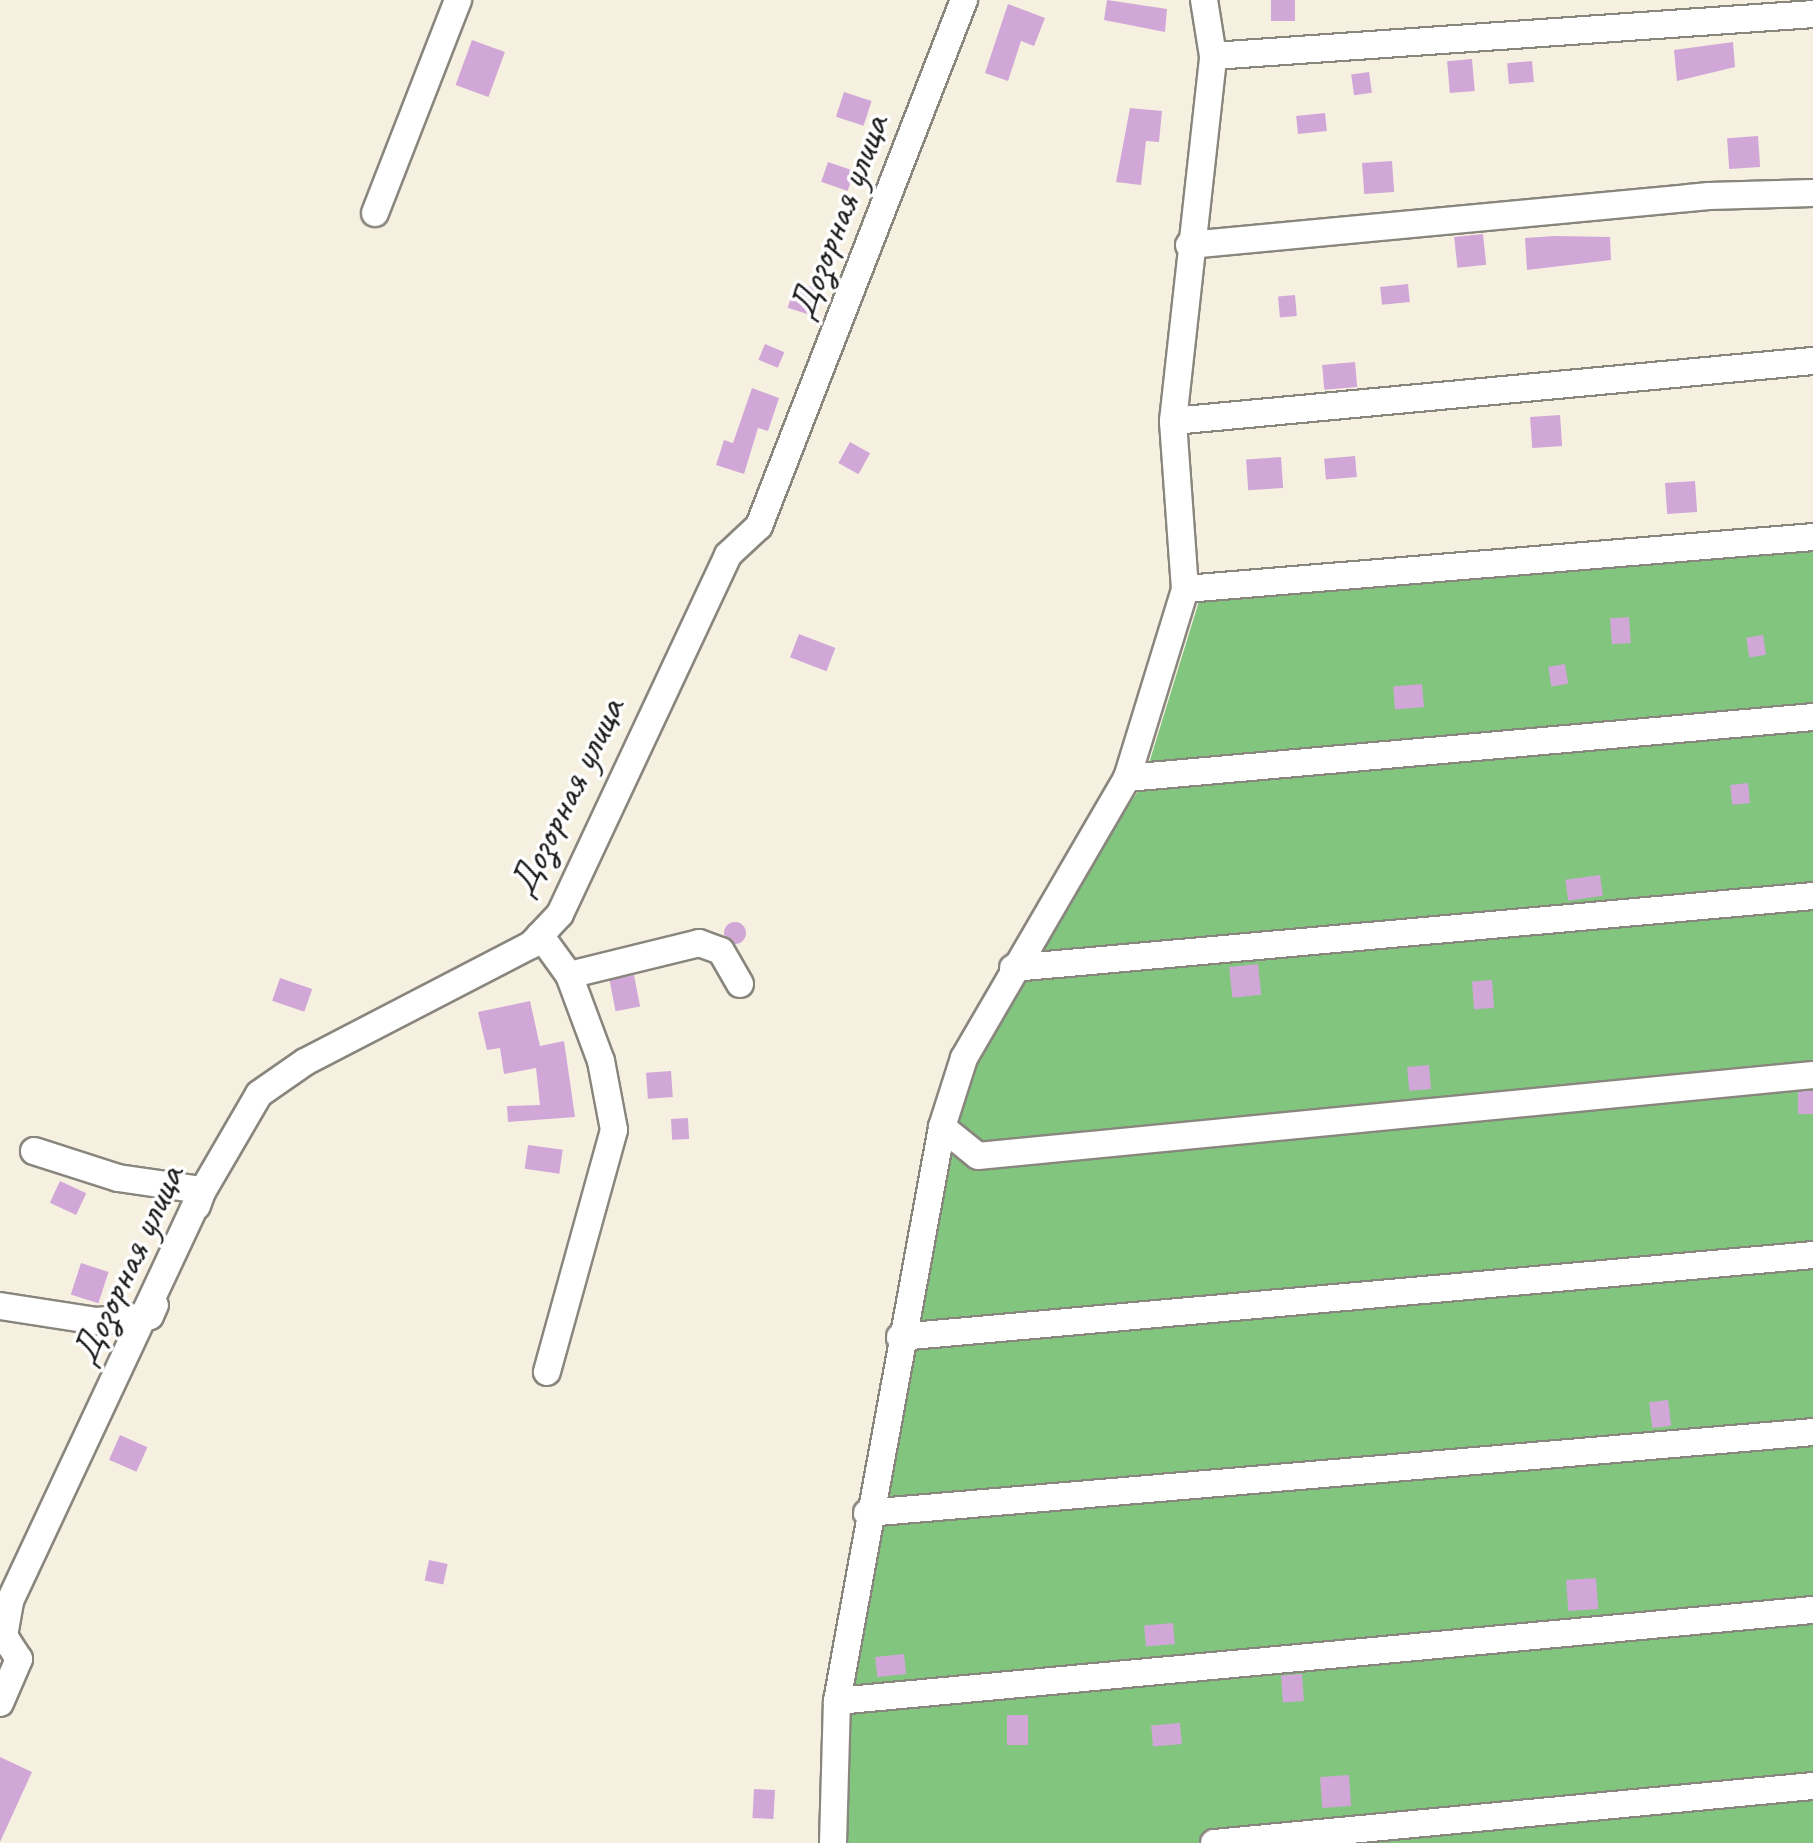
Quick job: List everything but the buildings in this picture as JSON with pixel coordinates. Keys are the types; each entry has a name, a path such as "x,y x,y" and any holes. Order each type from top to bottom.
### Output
{"street":[{"path":"375,213 458,0"},
{"name":"Дозорная улица","path":"0,1703 19,1659 4,1636 10,1601 150,1316 202,1192 259,1094 540,935 560,914 728,555 759,526 964,0"},
{"path":"833,1843 837,1701 867,1513 942,1127 964,1058 1013,968 1127,778 1185,589 1173,421 1189,245 1213,56 1204,0"},
{"path":"1213,56 1813,14"},
{"path":"1189,245 1709,196 1813,193"},
{"path":"1173,421 1813,361"},
{"path":"1185,589 1813,537"},
{"path":"1127,778 1813,717"},
{"path":"1013,968 1813,896"},
{"path":"540,935 569,975 601,1061 614,1130 547,1372"},
{"path":"569,975 699,943 721,951 740,984"},
{"path":"942,1127 978,1156 1813,1075"},
{"path":"34,1151 118,1178 202,1192"},
{"path":"900,1337 1813,1255"},
{"path":"0,1306 97,1321 150,1316"},
{"path":"867,1513 1813,1432"},
{"path":"837,1701 1813,1610"},
{"path":"1214,1843 1813,1786"}],"green space":[{"path":"1813,546 1813,1843 833,1843 837,1701 930,1172 1013,968 1142,786 1200,598"}]}
